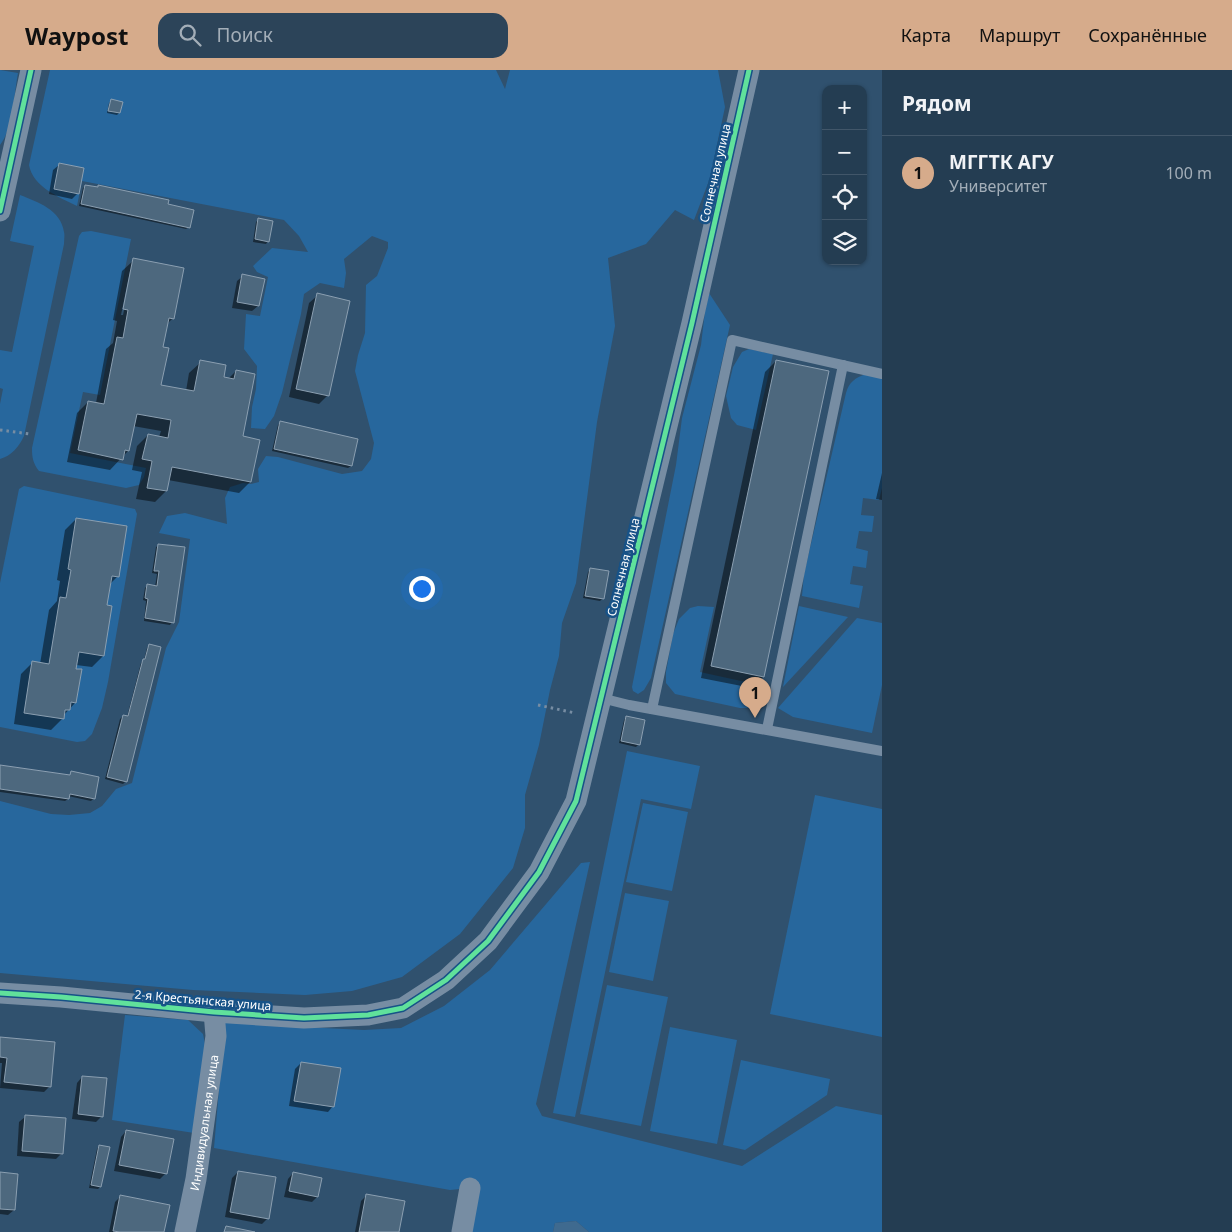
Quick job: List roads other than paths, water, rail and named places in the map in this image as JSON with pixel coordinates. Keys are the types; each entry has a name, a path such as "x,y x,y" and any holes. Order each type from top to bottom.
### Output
{"street":[{"path":"0,211 31,70"},
{"name":"Солнечная улица","path":"403,1008 446,980 488,941 539,872 576,801 692,323 749,70"},
{"name":"2-я Крестьянская улица","path":"0,993 304,1018 368,1015 403,1008"},
{"name":"Индивидуальная улица","path":"185,1232 196,1179 216,1036 214,1012"},
{"path":"462,1232 470,1188"}],"lane":[{"path":"652,709 732,340 882,374"},
{"path":"767,730 843,365"},
{"path":"601,698 629,705 882,750"}],"place":[{"name":"МГГТК АГУ","path":"755,718"}]}
